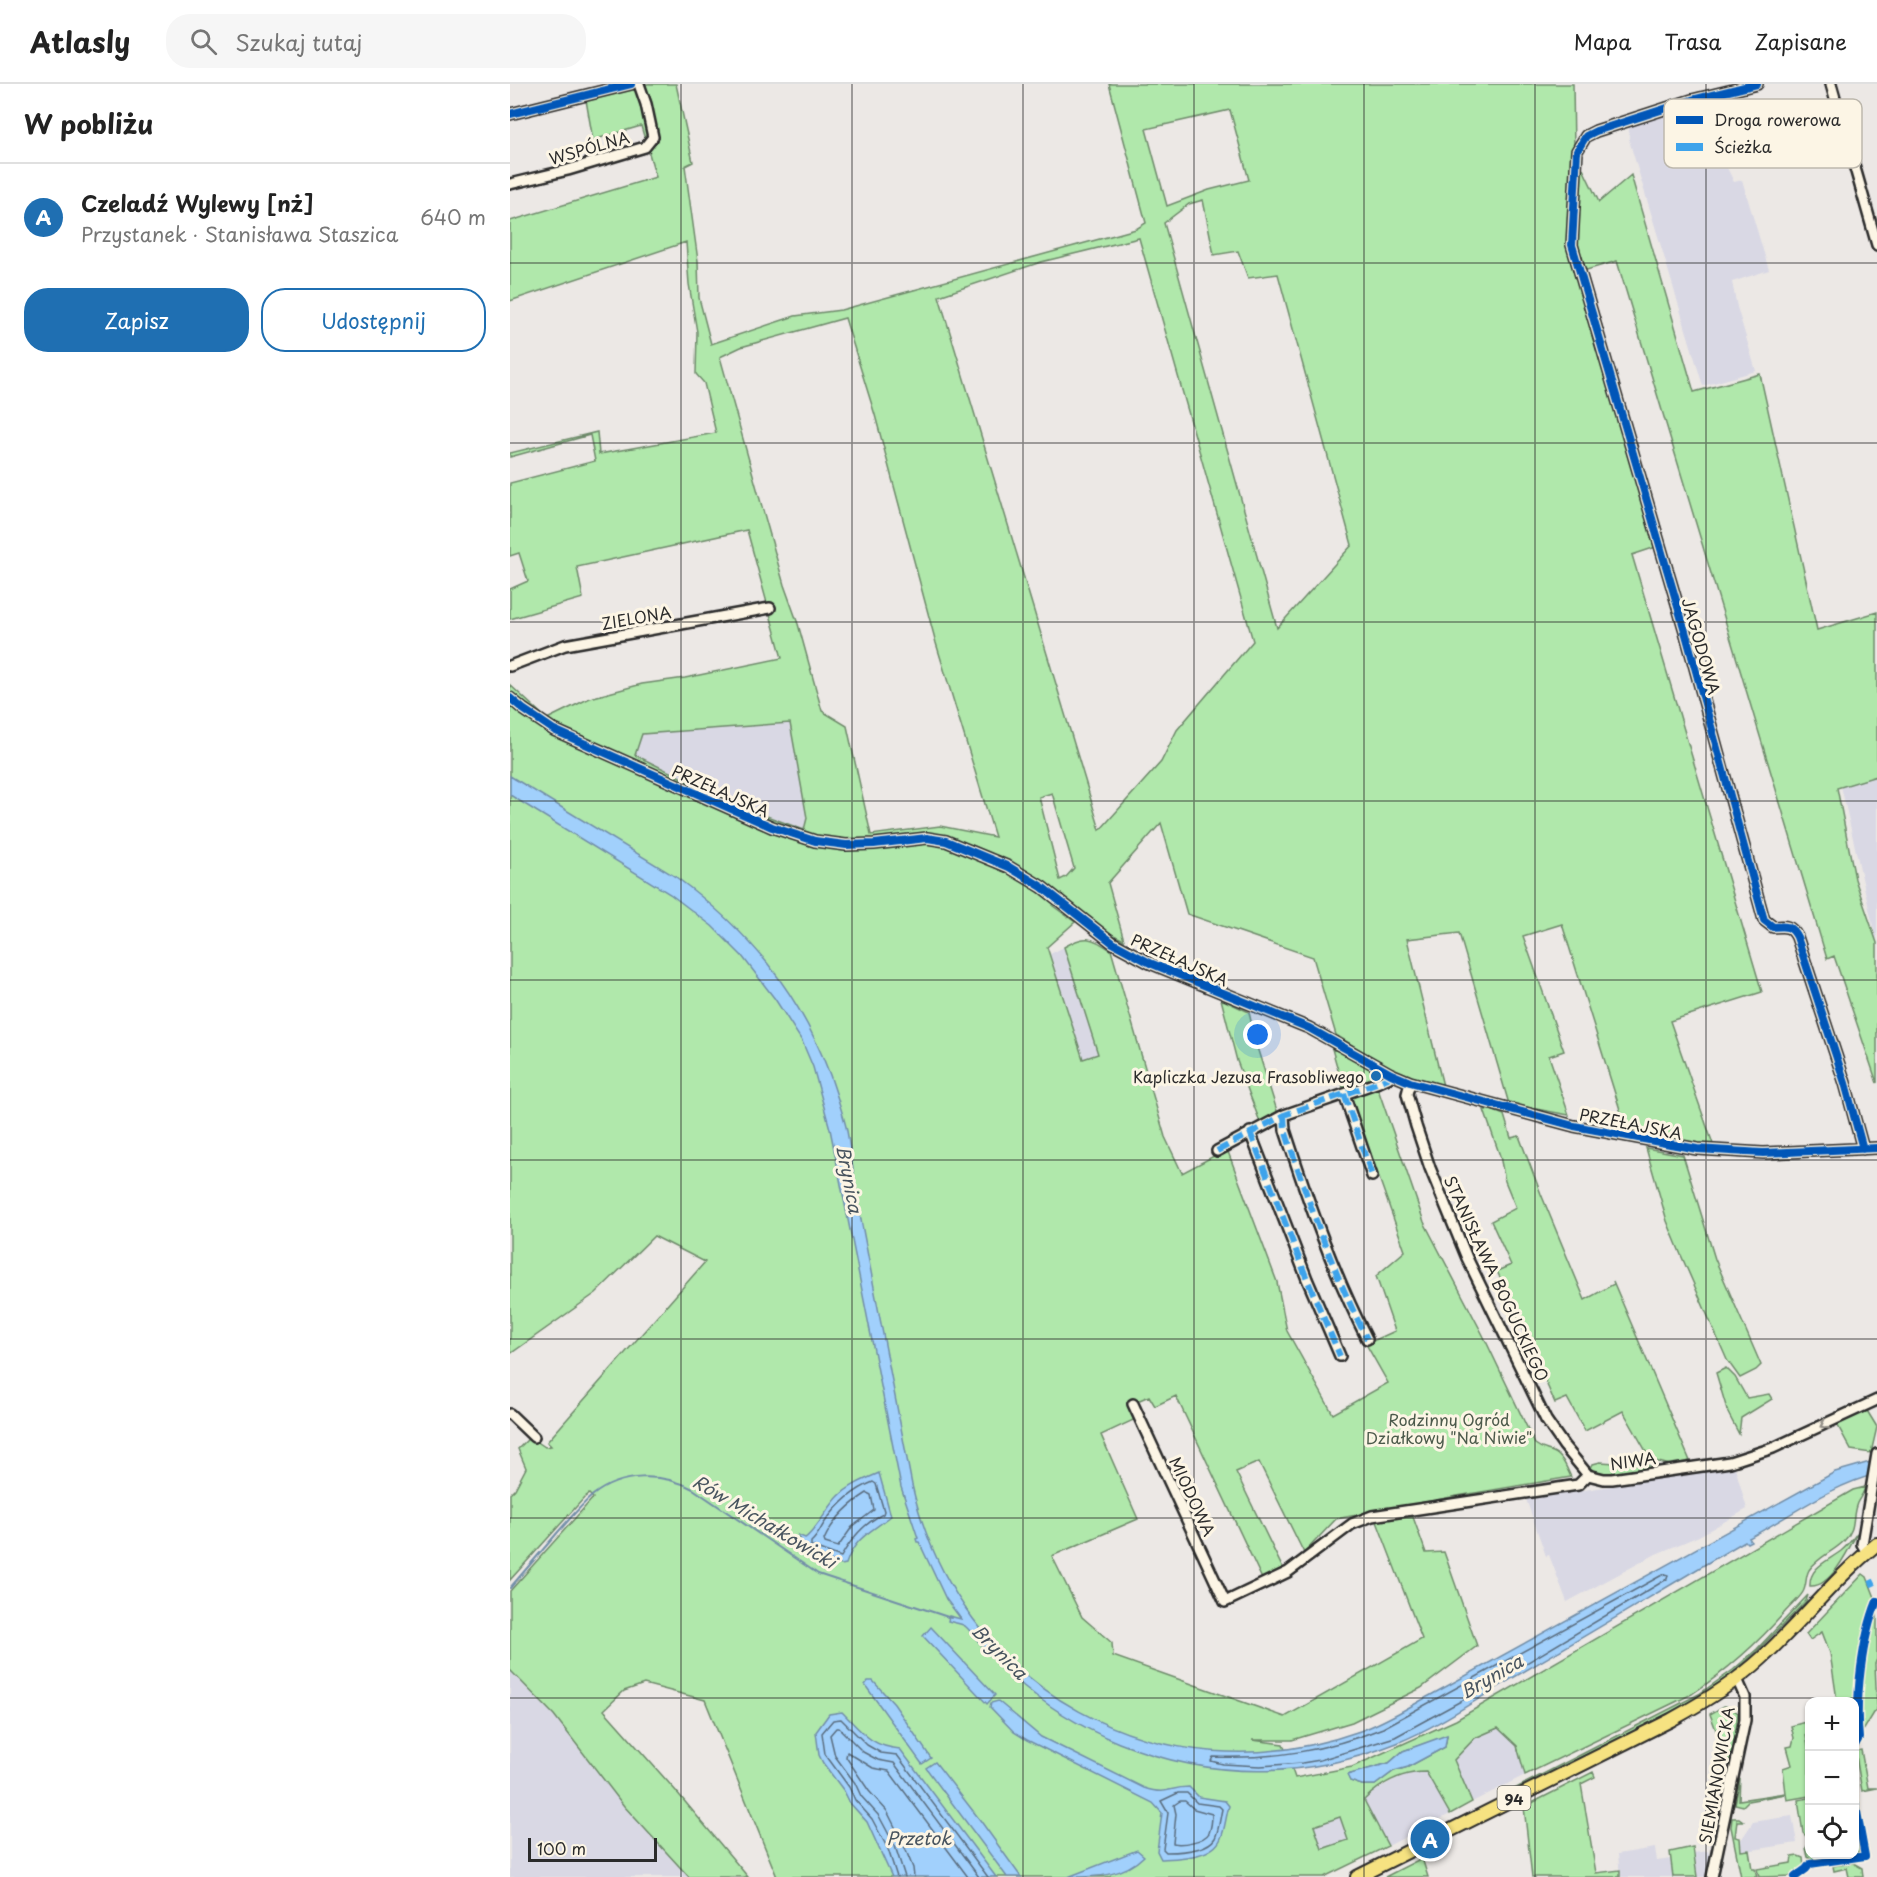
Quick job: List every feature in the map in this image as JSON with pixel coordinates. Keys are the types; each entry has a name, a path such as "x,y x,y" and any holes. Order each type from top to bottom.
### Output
{"main road":[{"name":"94","path":"1357,1877 1711,1698 1762,1658 1877,1544"}],"street":[{"path":"510,114 631,84"},
{"name":"WSPÓLNA","path":"510,184 568,170 645,147 653,137 652,126 639,84"},
{"name":"JAGODOWA","path":"1696,99 1757,84"},
{"path":"1831,84 1835,99"},
{"name":"JAGODOWA","path":"1664,109 1586,136 1576,151 1572,245 1684,631 1764,920 1773,927 1788,926 1794,930 1845,1083 1863,1149"},
{"path":"1855,168 1877,245"},
{"name":"ZIELONA","path":"510,666 565,645 770,608"},
{"name":"PRZEŁAJSKA","path":"510,698 522,709 554,730 772,827 814,841 846,845 927,838 946,841 1009,867 1042,887 1113,943 1150,963 1309,1028 1391,1074 1410,1082 1574,1126 1697,1149 1763,1153 1877,1148"},
{"path":"1217,1151 1284,1115 1379,1082 1391,1074"},
{"name":"STANISŁAWA BOGUCKIEGO","path":"1410,1082 1407,1094 1416,1126 1430,1168 1467,1258 1546,1420 1588,1475"},
{"path":"1344,1094 1372,1176"},
{"path":"1284,1115 1284,1130 1323,1242 1367,1339"},
{"path":"1250,1132 1311,1289 1340,1356"},
{"name":"NIWA","path":"1225,1602 1288,1572 1352,1524 1371,1516 1578,1485 1588,1475 1612,1479 1730,1462 1773,1448 1877,1400"},
{"name":"MIODOWA","path":"1133,1404 1225,1602"},
{"path":"510,1414 534,1437"},
{"path":"1867,1553 1862,1545 1877,1454"},
{"name":"SIEMIANOWICKA","path":"1712,1877 1745,1720 1745,1697 1737,1679"}],"shaded area":[{"path":"1664,113 1664,168 1727,168 1734,182 1742,180 1769,270 1732,282 1756,371 1703,386 1629,140 1629,124"},
{"path":"790,723 807,818 804,830 738,805 635,755 642,734"},
{"path":"1877,776 1877,939 1876,939 1841,786"},
{"path":"1064,947 1098,1055 1083,1060 1050,954"},
{"path":"1735,1467 1747,1509 1699,1536 1656,1554 1567,1602 1549,1555 1546,1556 1526,1499"},
{"path":"510,1670 554,1715 624,1806 689,1877 510,1877"},
{"path":"1498,1728 1517,1746 1525,1775 1472,1802 1454,1760 1475,1738"},
{"path":"1408,1772 1426,1772 1450,1814 1388,1846 1364,1801 1372,1792"},
{"path":"1792,1816 1797,1843 1740,1852 1739,1843 1753,1822"},
{"path":"1340,1817 1348,1840 1322,1849 1314,1826"},
{"path":"1655,1848 1657,1861 1671,1859 1673,1877 1620,1877 1618,1854"},
{"path":"1708,1851 1711,1860 1706,1877 1697,1877 1693,1853"}],"green space":[{"name":"Rodzinny Ogród Działkowy \"Na Niwie\"","path":"611,84 676,84 693,162 685,166 698,261 699,298 711,344 795,316 841,310 1136,229 1146,223 1109,84 1573,84 1574,150 1599,202 1631,175 1694,392 1760,374 1817,630 1877,612 1877,776 1837,788 1855,879 1877,943 1877,1083 1834,956 1827,959 1617,261 1583,271 1665,544 1632,555 1762,992 1670,1021 1713,1144 1696,1144 1627,1132 1562,924 1523,936 1564,1051 1549,1056 1569,1115 1509,1104 1459,933 1407,939 1443,1086 1397,1073 1336,1035 1313,957 1187,914 1161,823 1108,883 1124,940 1105,931 1062,897 1053,906 1075,922 1047,947 1083,1059 1098,1054 1064,947 1078,940 1088,939 1111,950 1165,1137 1182,1173 1227,1149 1277,1282 1287,1331 1333,1414 1388,1383 1366,1344 1395,1331 1376,1276 1405,1251 1350,1096 1377,1086 1424,1222 1483,1335 1535,1444 1559,1456 1571,1477 1336,1519 1304,1553 1259,1462 1236,1472 1284,1571 1263,1581 1176,1396 1155,1406 1149,1396 1135,1402 1142,1416 1101,1435 1138,1519 1052,1556 1082,1617 1112,1643 1113,1656 1285,1717 1422,1639 1376,1519 1413,1517 1426,1553 1444,1552 1477,1646 1421,1688 1352,1722 1292,1740 1252,1740 1283,1744 1295,1778 1352,1767 1456,1720 1853,1490 1865,1487 1855,1508 1851,1532 1840,1545 1809,1570 1804,1589 1799,1597 1752,1646 1705,1685 1692,1694 1525,1775 1517,1746 1498,1728 1475,1738 1454,1760 1472,1802 1450,1814 1426,1772 1408,1774 1392,1780 1377,1788 1364,1800 1388,1846 1324,1877 777,1877 705,1700 644,1684 624,1691 604,1710 748,1877 689,1877 624,1806 554,1715 510,1670 510,1591 593,1498 589,1494 585,1497 510,1580 510,1494 526,1468 518,1449 530,1437 545,1447 551,1446 547,1442 705,1262 654,1236 596,1293 510,1354 510,685 547,719 590,698 642,684 685,678 782,658 747,530 577,567 583,598 510,619 510,589 528,581 519,553 510,556 510,483 595,461 590,435 510,457 510,453 597,432 599,454 716,433 704,383 696,374 697,332 689,284 686,242 510,301 510,221 656,177 641,126 593,140 586,100","holes":["1230,110 1249,180 1209,190 1167,206 1146,129","1203,200 1214,255 1238,251 1248,278 1278,274 1352,545 1277,628 1164,223 1189,204","1139,238 1253,641 1177,730 1161,762 1100,830 939,296 1041,262","845,318 875,415 936,643 995,837 940,826 871,835 847,726 822,711 720,357 741,347","790,723 807,818 804,830 738,805 635,755 642,734","1052,793 1074,868 1060,880 1039,797","1447,1736 1445,1747 1408,1767 1394,1771 1375,1785 1362,1785 1350,1781 1348,1775 1389,1763 1403,1751","1340,1817 1348,1840 1322,1849 1314,1826"]},
{"path":"1221,999 1249,1012 1256,1044 1278,1114 1260,1122 1237,1061"},
{"path":"1332,1049 1344,1053 1384,1076 1344,1091"},
{"path":"1484,1110 1504,1115 1511,1138 1519,1136 1585,1300 1614,1284 1613,1281 1690,1461 1670,1465 1651,1460 1623,1411 1585,1431 1567,1398 1555,1403 1497,1271 1511,1265 1491,1221 1516,1208 1505,1181 1500,1156"},
{"path":"1646,1148 1683,1155 1715,1259 1761,1365 1740,1378 1727,1360 1667,1221"},
{"path":"1726,1368 1735,1377 1747,1398 1769,1394 1772,1399 1741,1418 1739,1434 1728,1413 1716,1373"},
{"path":"1866,1409 1877,1427 1871,1453 1851,1450 1837,1424"},
{"path":"1600,1462 1648,1465 1654,1469 1613,1474 1589,1468"},
{"path":"1857,1533 1832,1574 1818,1585 1810,1586 1816,1569 1843,1549"},
{"path":"1863,1574 1867,1577 1876,1600 1867,1623 1862,1649 1858,1697 1837,1697 1830,1653 1822,1632 1810,1640 1806,1634"},
{"path":"1808,1595 1806,1601 1756,1652 1706,1693 1626,1736 1517,1790 1514,1789 1699,1694 1733,1670 1757,1649"},
{"path":"1877,1606 1877,1659 1875,1664 1877,1708 1861,1731 1865,1652"},
{"path":"1724,1706 1738,1713 1731,1770 1710,1714"},
{"path":"1805,1722 1805,1797 1787,1800 1786,1794 1748,1801 1743,1806 1735,1804 1740,1778 1739,1800 1786,1793 1783,1768 1792,1765 1787,1747 1792,1746 1794,1738 1791,1726"},
{"path":"1859,1750 1861,1750 1868,1788 1877,1788 1862,1791"},
{"path":"1593,1772 1595,1777 1581,1784 1596,1873 1620,1870 1620,1877 1532,1877 1524,1807"},
{"path":"1805,1799 1805,1835 1803,1833 1798,1800"},
{"path":"1732,1818 1739,1818 1743,1821 1737,1821 1735,1837 1740,1838 1741,1851 1749,1850 1752,1869 1755,1869 1757,1877 1741,1877 1731,1827"},
{"path":"1693,1847 1697,1877 1673,1877 1670,1852"},
{"path":"1792,1857 1803,1858 1804,1868 1792,1876 1759,1877 1757,1869 1791,1863"},
{"path":"1422,1858 1428,1877 1385,1877"},
{"path":"1810,1859 1834,1859 1814,1862"},
{"path":"1853,1863 1862,1868 1863,1877 1849,1877 1847,1868 1834,1871 1833,1866"}],"water":[{"name":"Brynica","path":"510,776 676,877 702,897 726,918 768,964 803,1016 830,1075 845,1124 912,1485 936,1557 974,1619 1022,1671 1079,1711 1143,1738 1213,1751 1286,1749 1360,1731 1395,1715 1835,1472 1877,1460 1877,1474 1844,1485 1812,1501 1749,1538 1751,1541 1747,1543 1745,1541 1429,1728 1397,1743 1362,1755 1327,1764 1292,1769 1258,1771 1223,1769 1188,1764 1154,1755 1090,1730 1062,1714 1024,1686 965,1626 948,1621 949,1616 961,1619 946,1599 917,1542 918,1538 901,1487 830,1129 813,1067 802,1041 775,999 742,956 712,926 670,894 510,795"},
{"path":"879,1473 891,1516 859,1541 846,1564 841,1565 803,1548 798,1535 805,1538 813,1531 834,1501 847,1489"},
{"path":"931,1627 995,1695 987,1704 923,1636"},
{"path":"868,1681 873,1681 894,1704 931,1758 922,1764 865,1685"},
{"path":"998,1701 1041,1737 1144,1788 1163,1791 1189,1787 1199,1797 1225,1801 1229,1806 1217,1845 1195,1856 1161,1859 1157,1851 1162,1813 1153,1803 1014,1732 990,1707 991,1703"},
{"name":"Przetok","path":"842,1712 867,1737 881,1745 900,1749 996,1877 892,1877 867,1822 850,1803 819,1755 816,1732 829,1714"},
{"path":"1447,1735 1445,1747 1408,1767 1394,1771 1375,1785 1362,1785 1350,1781 1347,1775 1389,1763 1403,1751"},
{"path":"935,1762 1021,1877 1007,1877 926,1768"},
{"path":"1137,1850 1144,1856 1118,1872 1099,1876 1068,1877"}],"waterway":[{"name":"Rów Michałkowicki","path":"510,1588 593,1495 616,1482 642,1477 681,1483 693,1489 818,1574 951,1618"}],"marked path":[{"path":"1217,1151 1284,1115 1379,1082 1391,1074"},
{"path":"1344,1094 1372,1176"},
{"path":"1284,1115 1285,1130 1312,1210 1343,1288 1367,1339"},
{"path":"1250,1132 1307,1279 1340,1356"},
{"path":"1871,1580 1874,1586"}],"cycle path":[{"path":"510,114 631,84"},
{"path":"1696,99 1757,84"},
{"path":"1664,109 1586,136 1577,151 1572,245 1685,631 1764,920 1773,927 1790,928 1797,937 1845,1083 1863,1149"},
{"path":"510,698 554,730 772,827 815,841 846,845 927,838 946,841 1009,867 1042,887 1113,943 1150,963 1309,1028 1391,1074 1410,1082 1574,1126 1697,1149 1763,1153 1877,1148"},
{"path":"1859,1697 1867,1632 1877,1601"},
{"path":"1795,1877 1810,1864 1865,1856 1856,1805"}],"place":[{"name":"Kapliczka Jezusa Frasobliwego","path":"1376,1076"},
{"name":"Czeladź Wylewy [nż]","path":"1430,1839"}]}
